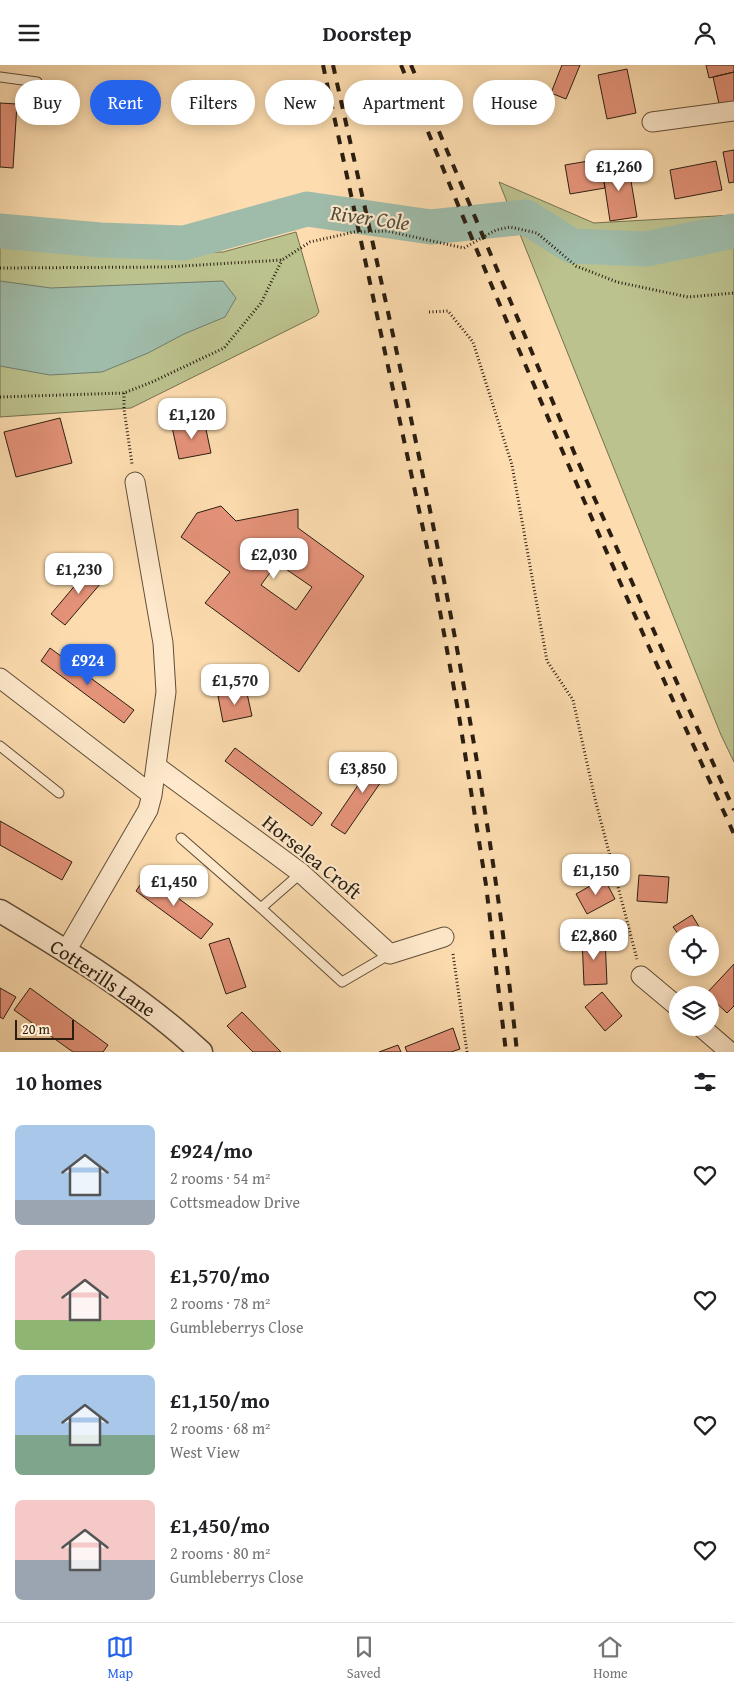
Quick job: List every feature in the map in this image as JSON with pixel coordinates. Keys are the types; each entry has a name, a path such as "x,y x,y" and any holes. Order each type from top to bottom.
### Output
{"street":[{"path":"652,121 734,111"},
{"path":"66,951 148,810 152,795 166,692 163,643 135,483"},
{"path":"0,678 152,795"},
{"name":"Horselea Croft","path":"156,766 301,873 390,954"},
{"name":"Cotterills Lane","path":"0,911 66,951 162,1018 181,1044 201,1052"},
{"path":"390,954 444,937"},
{"path":"641,976 669,999"},
{"path":"711,1036 730,1052"}],"lane":[{"path":"0,77 22,80"},
{"path":"0,746 59,793"},
{"path":"180,839 261,908 342,982 390,954"},
{"path":"261,908 301,873"}],"path":[{"path":"0,268 166,267 282,260 310,242 354,231 387,231 464,248 496,230 510,227 537,233 576,266 617,283 688,297 734,293"},
{"path":"0,397 124,393 224,348 260,303 282,260"},
{"path":"429,311 448,311 473,342 512,465 547,661 573,700 595,799 641,976"},
{"path":"124,393 124,409 135,483"},
{"path":"444,937 451,945 467,1052"}],"green space":[{"path":"499,182 594,223 734,215 734,762 721,735"},
{"path":"296,232 319,312 316,316 131,408 0,417 0,245 120,253 223,252"}],"shaded area":[{"path":"0,281 51,288 223,281 236,298 225,317 184,334 148,353 102,372 50,375 0,366"}],"building":[{"path":"562,65 580,65 566,99 555,95 555,83"},
{"path":"706,65 734,65 734,72 709,78"},
{"path":"627,69 636,113 607,119 598,75"},
{"path":"734,72 734,105 720,108 713,77"},
{"path":"0,103 15,104 13,168 0,167"},
{"path":"734,150 734,182 729,183 723,152"},
{"path":"600,159 605,188 570,194 565,165"},
{"path":"716,161 722,190 675,199 670,170"},
{"path":"628,163 637,217 610,221 602,168"},
{"path":"60,418 72,463 16,477 4,432"},
{"path":"204,420 211,453 179,459 172,427"},
{"path":"221,506 236,521 298,509 298,528 364,576 299,672 205,603 230,572 181,537 197,513","holes":["277,563 312,587 296,610 261,585"]},
{"path":"93,564 107,576 65,625 51,614"},
{"path":"50,648 134,710 124,723 41,661"},
{"path":"246,689 252,716 223,722 218,696"},
{"path":"235,748 322,813 312,826 225,761"},
{"path":"380,753 394,763 345,834 331,825"},
{"path":"0,821 72,862 62,880 0,845"},
{"path":"147,875 213,924 201,939 136,891"},
{"path":"639,875 669,877 667,903 637,901"},
{"path":"604,878 615,899 587,914 576,894"},
{"path":"692,915 699,926 675,926"},
{"path":"605,937 607,984 584,985 582,938"},
{"path":"229,938 246,987 226,994 209,944"},
{"path":"734,964 734,1006 727,1013 719,1005 719,986 713,986"},
{"path":"0,988 16,997 3,1019 0,1017"},
{"path":"30,988 108,1045 103,1052 73,1052 14,1010"},
{"path":"602,992 622,1016 605,1031 585,1007"},
{"path":"242,1012 281,1052 253,1052 227,1026"},
{"path":"453,1028 460,1049 451,1052 407,1052 405,1047"},
{"path":"398,1045 401,1052 379,1052"}],"waterway":[{"name":"River Cole","path":"0,231 100,240 184,243 307,209 431,227 526,217 572,246 646,249 734,231"}],"railway":[{"path":"323,65 435,584 459,716 486,885 506,1052"},
{"path":"333,65 388,310 463,680 484,803 502,927 517,1052"},
{"path":"401,65 480,259 563,451 647,643 734,834"},
{"path":"411,65 576,457 734,810"}]}
